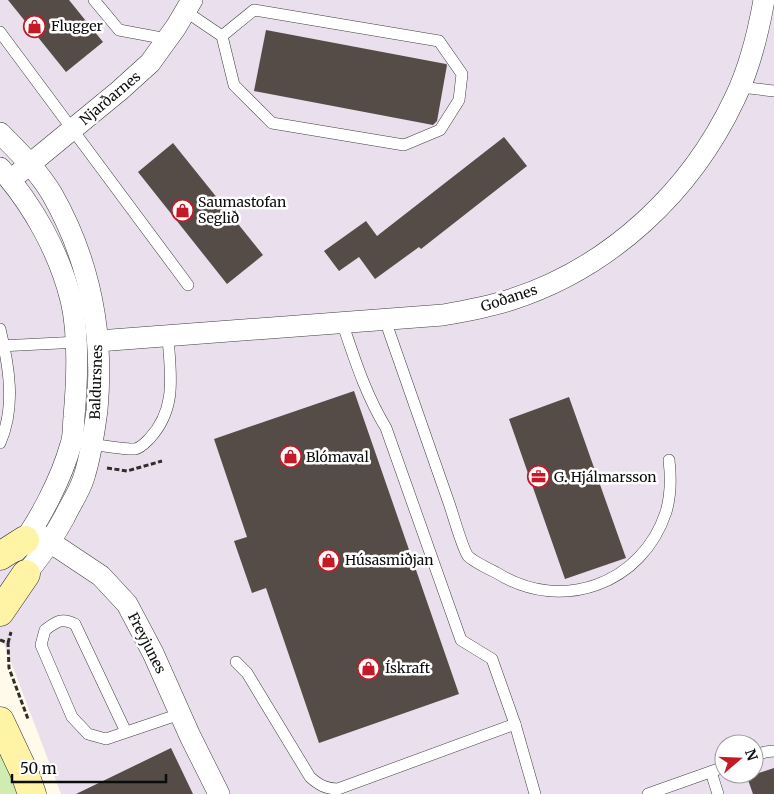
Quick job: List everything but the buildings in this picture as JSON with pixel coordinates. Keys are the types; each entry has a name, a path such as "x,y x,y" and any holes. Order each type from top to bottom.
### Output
{"street":[{"name":"Goðanes","path":"98,341 443,315 511,300 559,280 604,254 632,233 681,185 702,157 720,128 740,86 758,31 764,0"},
{"name":"Njarðarnes","path":"5,174 30,164 150,63 189,6"},
{"name":"Baldursnes","path":"0,134 30,164 51,192 72,233 87,278 98,341 99,379 93,444 84,479 36,537 0,568"},
{"name":"Baldursnes","path":"0,599 26,574 36,537 72,442 75,405 76,342 71,301 56,255 38,220 5,174"},
{"path":"0,556 36,537"},
{"name":"Freyjunes","path":"36,537 101,576 127,604 153,652 180,714 219,794"},
{"path":"0,612 26,574"},
{"path":"9,722 32,794"}],"lane":[{"path":"94,0 119,30 167,40"},
{"path":"189,6 222,36 234,85 272,123 404,145 440,130 459,100 462,74 439,41 254,10 222,36"},
{"path":"0,32 188,285"},
{"path":"740,86 774,91"},
{"path":"385,320 467,555 505,578 536,590 568,592 600,584 628,567 652,542 660,527 670,494 669,460"},
{"path":"342,322 360,377 372,404 386,428 462,640 492,659 515,724 535,794"},
{"path":"0,329 10,397 10,412 0,443"},
{"path":"72,442 135,449 145,444 154,434 169,406 171,389 168,336"},
{"path":"2,346 98,341"},
{"path":"126,732 75,624 66,620 56,622 44,630 41,645 72,717 88,734 106,739 180,714"},
{"path":"236,662 250,678 310,777 330,789 338,789 515,724"},
{"path":"648,794 714,771"},
{"path":"711,772 718,794"}],"path":[{"path":"102,467 127,471 162,461"},
{"path":"0,640 8,643 9,722"}],"shaded area":[{"path":"0,0 774,0 774,794 61,794 0,637"}],"green space":[{"path":"0,753 9,769 18,794 0,794"}],"place":[{"name":"Flugger","path":"35,26"},
{"name":"Saumastofan Seglið","path":"182,210"},
{"name":"Blómaval","path":"290,457"},
{"name":"G. Hjálmarsson","path":"538,477"},
{"name":"Húsasmiðjan","path":"329,560"},
{"name":"Ískraft","path":"369,668"}]}
